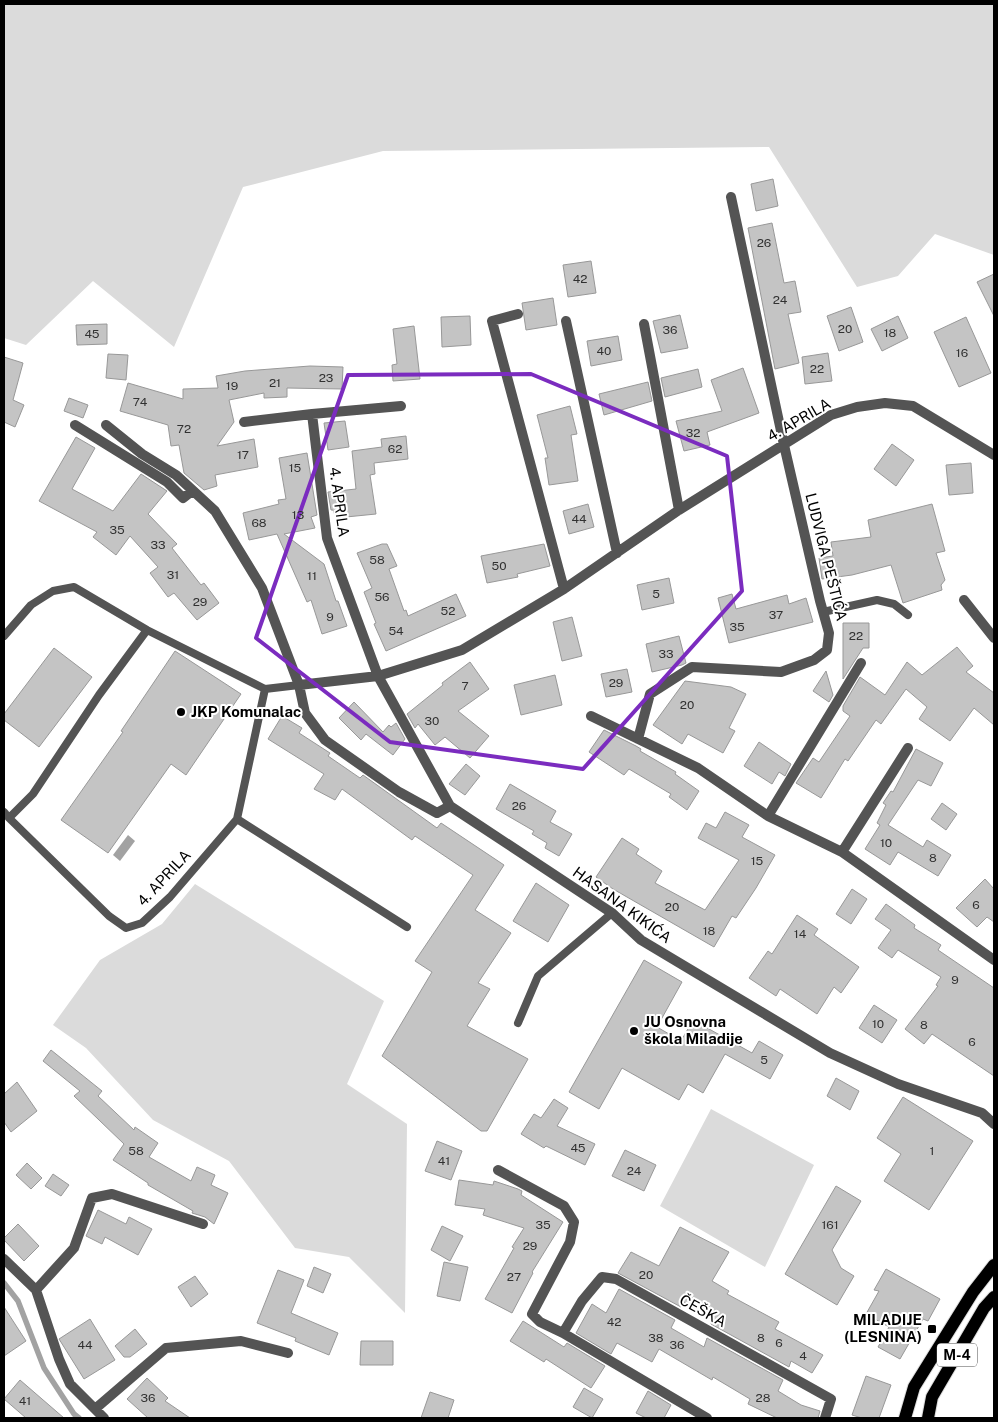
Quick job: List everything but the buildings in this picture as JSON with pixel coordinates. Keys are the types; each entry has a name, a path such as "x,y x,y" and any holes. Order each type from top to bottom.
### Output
{"main road":[{"name":"M-4","path":"905,1418 914,1386 973,1292 994,1265"},
{"name":"M-4","path":"928,1418 932,1397 984,1308 994,1297"}],"street":[{"name":"LUDVIGA PEŠTIĆA","path":"638,739 650,694 692,668 782,672 814,660 827,650 829,633 784,445 731,197"},
{"path":"518,314 492,321 564,589"},
{"path":"566,321 617,553"},
{"path":"644,324 679,510"},
{"name":"4. APRILA","path":"299,685 378,676 462,650 564,589 679,510 831,415 857,407 885,403 913,406 994,455"},
{"path":"244,422 401,406"},
{"name":"4. APRILA","path":"312,414 327,538 378,676"},
{"path":"75,425 167,482 184,498 192,491"},
{"path":"106,425 142,454 176,475 215,511 262,588 299,685 305,713 325,740 399,792 437,813 450,806"},
{"path":"964,600 994,638"},
{"path":"768,816 861,663"},
{"name":"HASANA KIKIĆA","path":"378,676 450,806 612,913 641,940 830,1053 898,1084 982,1113 994,1124"},
{"path":"591,716 698,768 768,816 842,852 994,960"},
{"path":"842,852 908,748"},
{"path":"498,1170 564,1206 574,1222 570,1242 532,1314 540,1322 563,1333 707,1418"},
{"path":"36,1290 74,1248 92,1198 112,1194 203,1224"},
{"path":"4,1259 36,1290 59,1359 70,1384 104,1418"},
{"name":"ČEŠKA","path":"563,1333 582,1301 602,1277 616,1279 831,1399 825,1418"},
{"path":"95,1409 166,1348 241,1341 288,1353"}],"lane":[{"path":"4,636 31,605 53,591 74,587 147,630 265,689"},
{"path":"823,612 877,600 894,604 908,615"},
{"path":"6,815 32,794 99,695 147,630"},
{"name":"4. APRILA","path":"6,815 109,916 126,928 142,923 170,897 237,819 265,689 299,685"},
{"path":"237,819 407,927"},
{"path":"518,1023 538,976 612,913"}],"highlighted area":[{"path":"531,374 727,456 742,591 583,769 390,742 256,638 348,375"}],"shaded area":[{"path":"4,4 994,4 994,255 935,234 898,276 857,287 769,147 383,151 243,187 174,347 93,281 26,345 4,338"},
{"path":"128,835 135,841 120,861 113,855"},
{"path":"195,884 384,1001 347,1084 407,1124 405,1313 349,1257 295,1248 229,1161 153,1120 86,1048 53,1025 100,960 162,924"},
{"path":"711,1109 814,1165 765,1267 660,1206"}],"waterway":[{"path":"4,1283 18,1301 44,1368 74,1414 79,1418"}],"place":[{"name":"JKP Komunalac","path":"181,712"},
{"name":"JU Osnovna škola Miladije","path":"634,1031"},
{"name":"MILADIJE (LESNINA)","path":"932,1329"}]}
